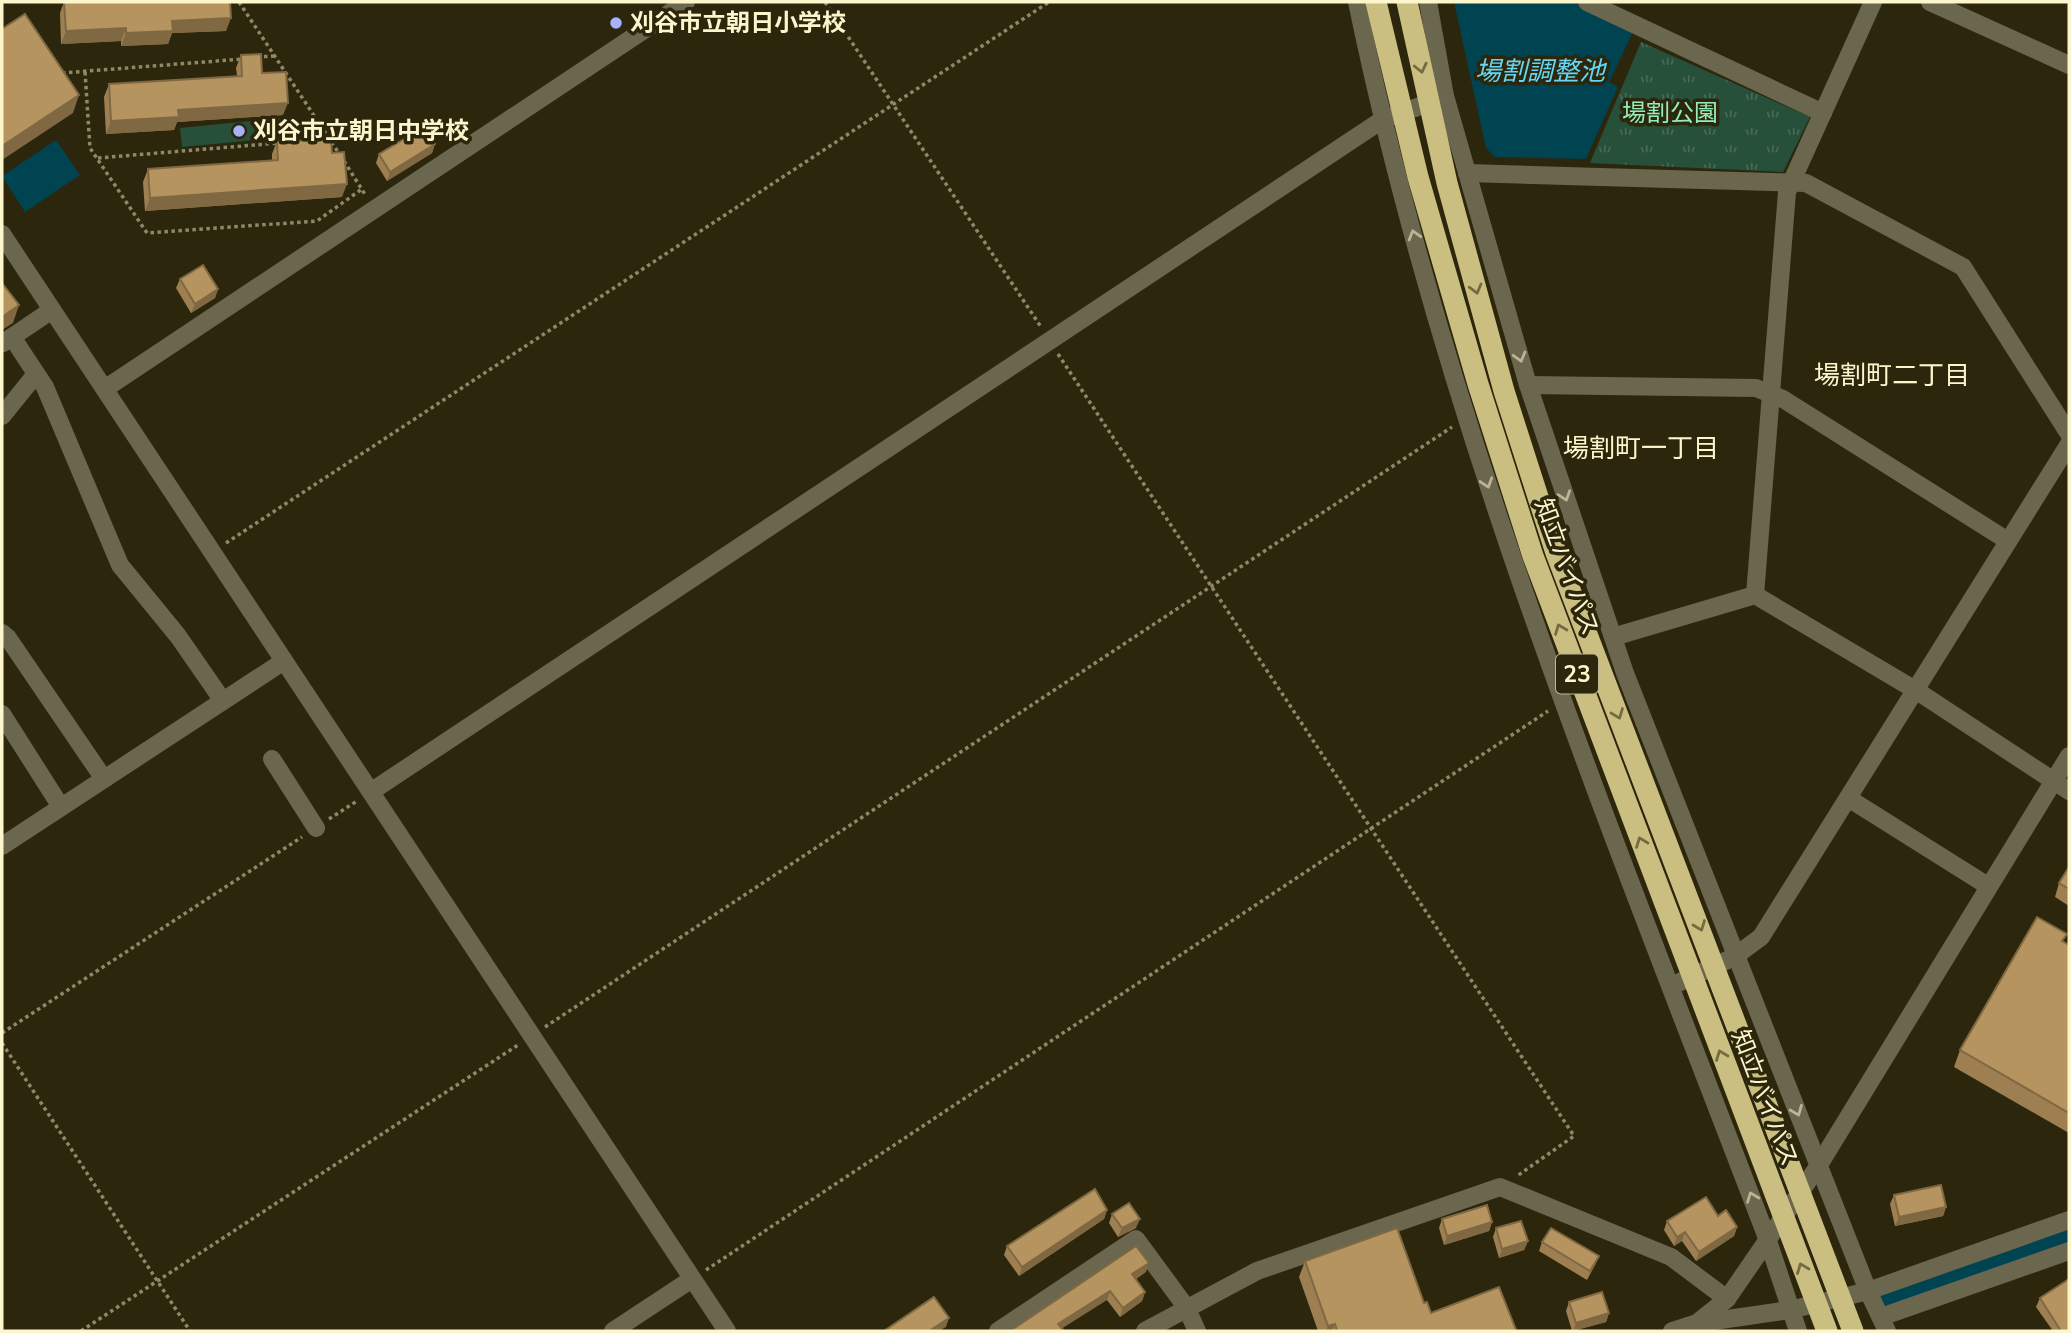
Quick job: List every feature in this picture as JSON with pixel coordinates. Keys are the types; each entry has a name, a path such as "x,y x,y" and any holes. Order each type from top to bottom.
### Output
{"highway":[{"name":"知立バイパス","path":"1377,2 1418,177 1478,384 1533,556 1827,1331"},
{"name":"知立バイパス","path":"1407,2 1447,183 1504,391 1556,553 1853,1331"}],"street":[{"path":"106,388 373,207 686,2"},
{"path":"1357,2 1382,120 1465,418 1513,566 1767,1238 1798,1331"},
{"path":"1428,2 1445,96 1528,384 1625,673 1734,957 1868,1291 1884,1324 2069,1251"},
{"path":"1587,2 1823,113"},
{"path":"1755,595 1787,192 1873,2"},
{"path":"1930,2 2069,65"},
{"path":"372,791 1382,120 1445,96"},
{"path":"1467,173 1806,183 1963,267 2069,433"},
{"path":"2,234 727,1331"},
{"path":"52,310 7,340 44,387 120,565 178,636 223,701"},
{"path":"2,415 36,374"},
{"path":"1528,384 1755,388 1771,393 2008,541"},
{"path":"1671,987 1734,957 1761,937 2069,444"},
{"path":"1614,637 1755,595 1917,691 2069,791"},
{"path":"2,633 104,779"},
{"path":"2,846 284,661"},
{"path":"1562,701 1625,673"},
{"path":"2,713 61,807"},
{"path":"1697,1323 1727,1299 1819,1165 2069,756"},
{"path":"272,759 316,828"},
{"path":"1848,798 1988,887"},
{"path":"1145,1331 1257,1271 1500,1187 1671,1257 1727,1299"},
{"path":"1672,1331 1697,1323 1790,1310 1868,1291 2069,1220"},
{"path":"998,1331 1136,1239 1186,1307 1197,1331"},
{"path":"613,1331 692,1279"}],"path":[{"path":"239,2 373,207"},
{"path":"825,2 1574,1136 1500,1187"},
{"path":"213,552 1049,2"},
{"path":"55,62 62,73 274,56"},
{"path":"85,72 90,148 147,233 317,221 362,189"},
{"path":"303,141 330,139"},
{"path":"98,158 289,142"},
{"path":"81,1331 1465,418"},
{"path":"692,1279 1371,831 1562,701"},
{"path":"2,1033 372,791"},
{"path":"2,1043 190,1331"}],"green space":[{"name":"場割公園","path":"1641,42 1810,117 1783,172 1590,163"},
{"path":"280,118 286,137 182,147 180,128"}],"water":[{"name":"場割調整池","path":"1454,2 1572,2 1634,30 1609,82 1618,87 1586,159 1495,157 1486,148"},
{"path":"56,140 80,175 25,212 2,176"}],"building":[{"path":"64,2 230,2 231,18 172,21 173,31 126,33 126,28 66,31"},
{"path":"25,14 79,95 2,146 2,29"},
{"path":"261,54 262,73 286,72 288,103 178,110 179,117 111,121 109,84 242,76 241,55"},
{"path":"424,127 435,144 390,172 379,154"},
{"path":"331,140 332,153 344,152 347,184 150,198 148,169 278,160 277,141"},
{"path":"203,265 218,289 195,304 180,279"},
{"path":"2,283 19,305 2,317"},
{"path":"2069,867 2069,889 2059,883"},
{"path":"2037,917 2067,934 2062,941 2069,945 2069,1113 1960,1050"},
{"path":"1941,1185 1946,1207 1899,1217 1894,1195"},
{"path":"1095,1189 1107,1210 1022,1267 1007,1246"},
{"path":"1706,1197 1718,1216 1726,1210 1737,1227 1699,1252 1685,1232 1677,1237 1667,1221"},
{"path":"1129,1203 1140,1219 1122,1228 1112,1214"},
{"path":"1487,1205 1492,1222 1447,1236 1442,1219"},
{"path":"1521,1221 1528,1241 1502,1249 1496,1228"},
{"path":"1397,1228 1424,1303 1427,1302 1431,1313 1499,1287 1516,1330 1337,1331 1335,1324 1328,1326 1305,1261"},
{"path":"1551,1228 1599,1256 1590,1271 1542,1242"},
{"path":"1136,1246 1149,1263 1132,1274 1145,1292 1123,1308 1110,1291 1058,1324 1064,1331 1010,1331"},
{"path":"2069,1279 2069,1331 2061,1331 2040,1298"},
{"path":"1602,1292 1609,1313 1576,1323 1569,1302"},
{"path":"934,1297 949,1318 929,1331 884,1331"}],"waterway":[{"path":"1889,1301 2069,1237"}],"place":[{"name":"刈谷市立朝日小学校","path":"616,23"},
{"name":"刈谷市立朝日中学校","path":"239,131"}],"district":[{"name":"場割町二丁目","path":"1892,375"},
{"name":"場割町一丁目","path":"1641,448"}]}
